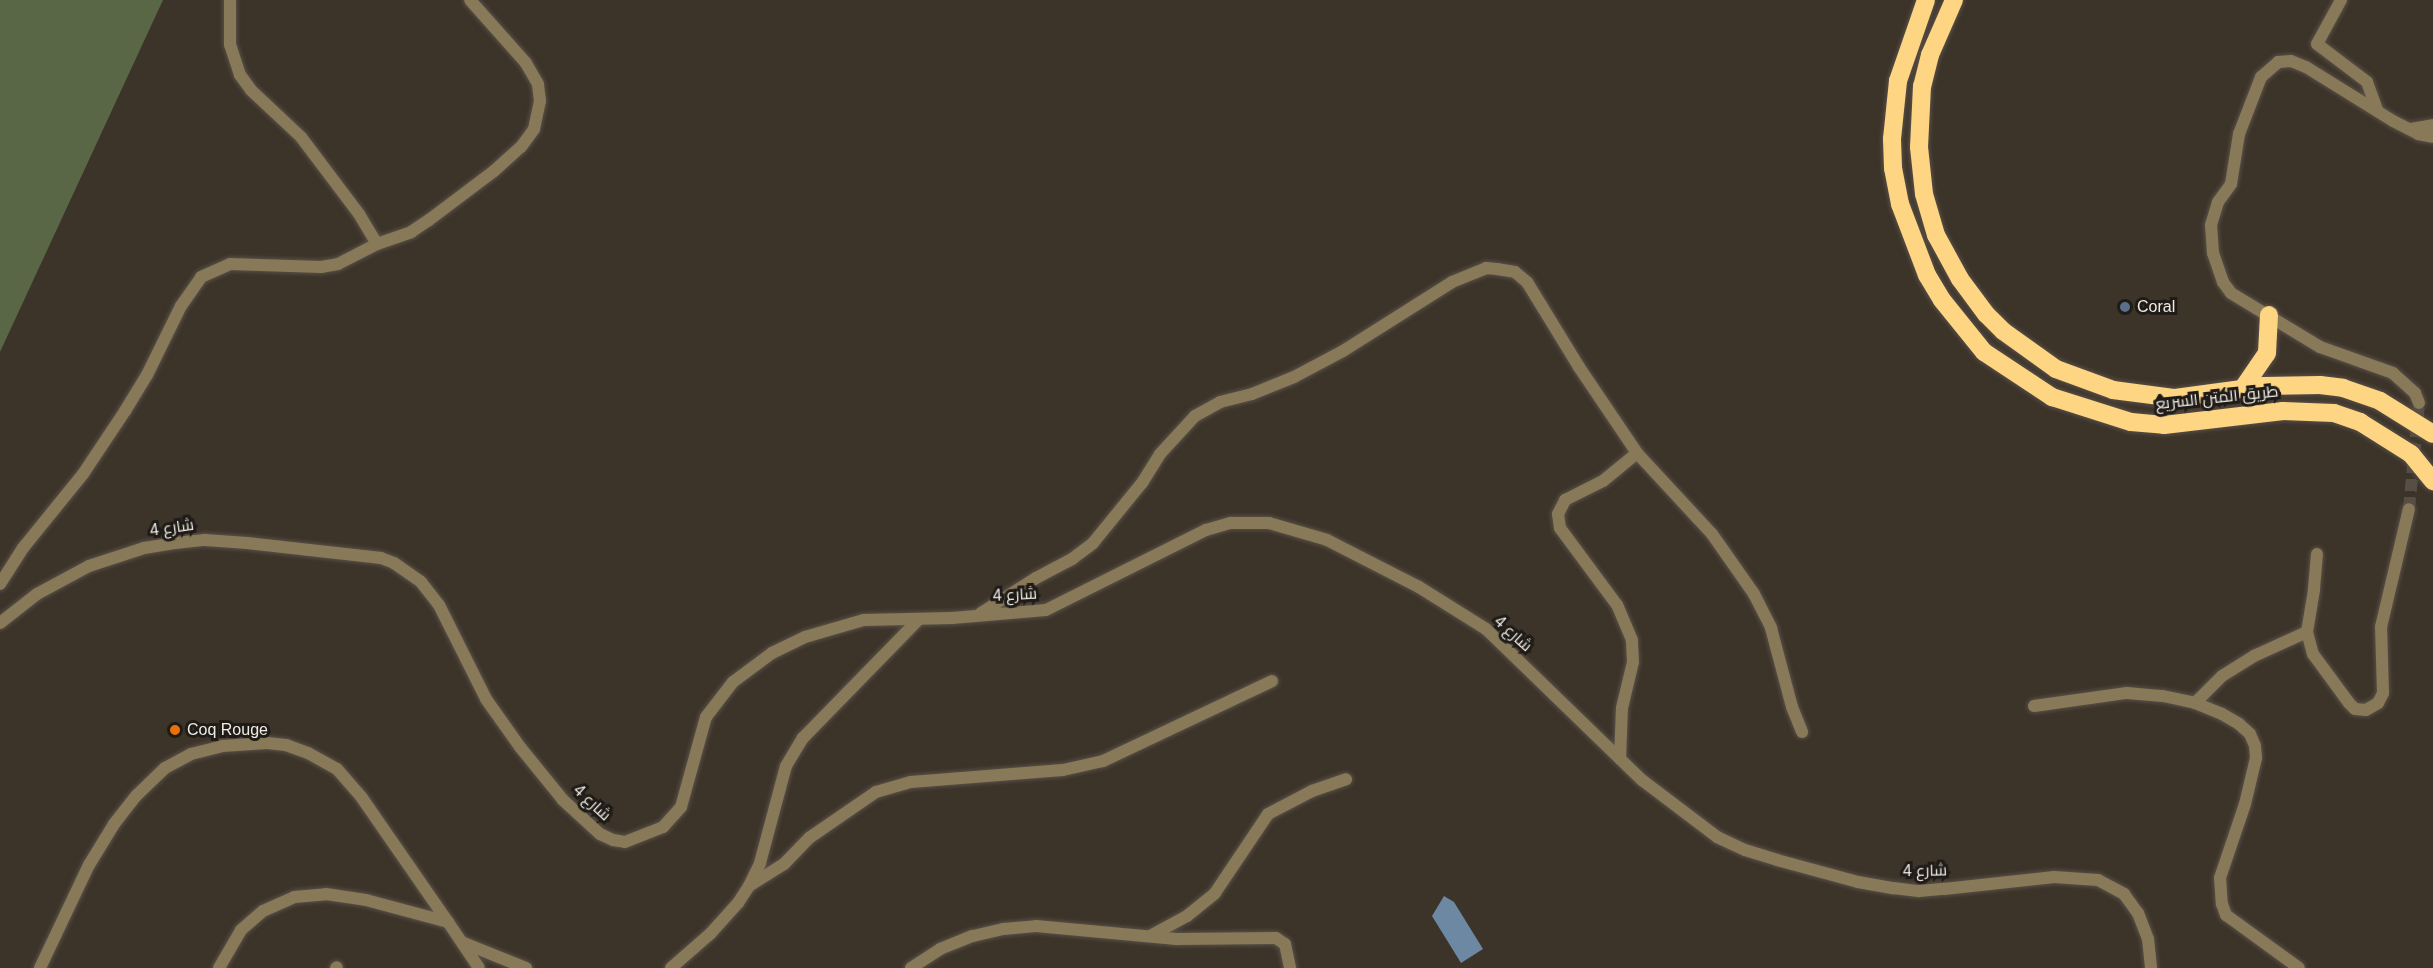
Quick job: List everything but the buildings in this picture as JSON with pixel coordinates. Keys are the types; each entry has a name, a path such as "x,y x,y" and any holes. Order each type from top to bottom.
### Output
{"highway":[{"name":"طريق المتن السريع","path":"1926,0 1898,81 1892,139 1893,168 1900,204 1927,275 1942,300 1984,352 2052,397 2131,422 2164,425 2283,411 2334,413 2360,422 2411,454 2433,481"},
{"name":"طريق المتن السريع","path":"1954,0 1930,55 1922,86 1919,147 1924,194 1936,235 1971,295 2003,331 2039,359 2090,384 2134,394 2175,398 2243,388 2301,385 2343,388 2380,401 2433,434"},
{"path":"2243,388 2267,353 2269,315"}],"street":[{"path":"230,0 230,45 240,75 251,90 301,138 359,214 377,244"},
{"path":"0,584 23,548 83,474 125,411 147,375 181,306 201,277 230,264 321,267 338,264 377,244 411,232 494,171 521,147 534,129 540,101 538,84 520,56 470,0"},
{"path":"2341,0 2317,44 2367,82 2377,110"},
{"path":"2419,403 2415,393 2393,373 2320,347 2231,293 2217,268 2211,240 2214,213 2231,184 2239,134 2260,77 2278,62 2291,62 2306,67 2409,129 2433,137"},
{"path":"2409,129 2433,125"},
{"path":"980,614 1036,578 1072,559 1093,543 1136,491 1170,441 1195,416 1220,402 1252,394 1294,377 1343,351 1452,282 1486,268 1515,272 1527,282 1579,367 1637,453 1712,534 1754,594 1771,628 1792,707 1802,732"},
{"path":"1620,759 1622,708 1633,662 1630,634 1617,604 1560,528 1558,514 1565,500 1603,481 1637,453"},
{"path":"2317,554 2307,632 2313,654 2349,703 2355,709 2366,710 2378,704 2383,693 2381,627 2409,509"},
{"name":"شارع 4","path":"0,623 37,594 89,566 144,548 205,540 381,558 394,563 421,582 439,605 486,699 520,747 563,800 600,834 625,842 654,833 674,818 681,807 706,717 733,682 772,653 832,627 864,620 920,620 1046,610 1206,530 1231,523 1252,522 1282,526 1327,540 1419,587 1486,629 1663,798 1717,837 1745,850 1858,882 1919,891 2030,878 2098,880 2124,894 2138,913 2148,939 2151,968"},
{"path":"671,968 710,934 738,903 749,886 760,863 786,766 803,738 920,620"},
{"path":"2195,704 2222,676 2254,657 2307,632"},
{"path":"749,886 784,864 809,838 876,792 911,783 1063,770 1103,761 1272,681"},
{"path":"2034,706 2060,700 2127,693 2163,696 2195,704 2239,724 2250,734 2255,746 2256,758 2245,804 2220,878 2219,891 2226,915 2298,968"},
{"path":"40,968 89,865 114,824 137,795 165,768 191,754 234,744 286,745 308,753 337,769 362,798 464,943 479,968"},
{"path":"1150,936 1187,916 1215,893 1268,814 1312,791 1346,779"},
{"path":"219,968 250,920 281,902 306,894 342,895 448,922"},
{"path":"911,968 940,949 973,936 1003,929 1036,926 1176,939 1275,938 1284,944 1290,968"},
{"path":"464,943 526,968"}],"green space":[{"path":"0,0 163,0 0,352"}],"water":[{"path":"1444,896 1454,902 1483,949 1461,963 1432,916"}],"tunnel":[{"path":"2409,509 2419,403"}],"place":[{"name":"Coral","path":"2125,307"},
{"name":"Coq Rouge","path":"175,730"}]}
